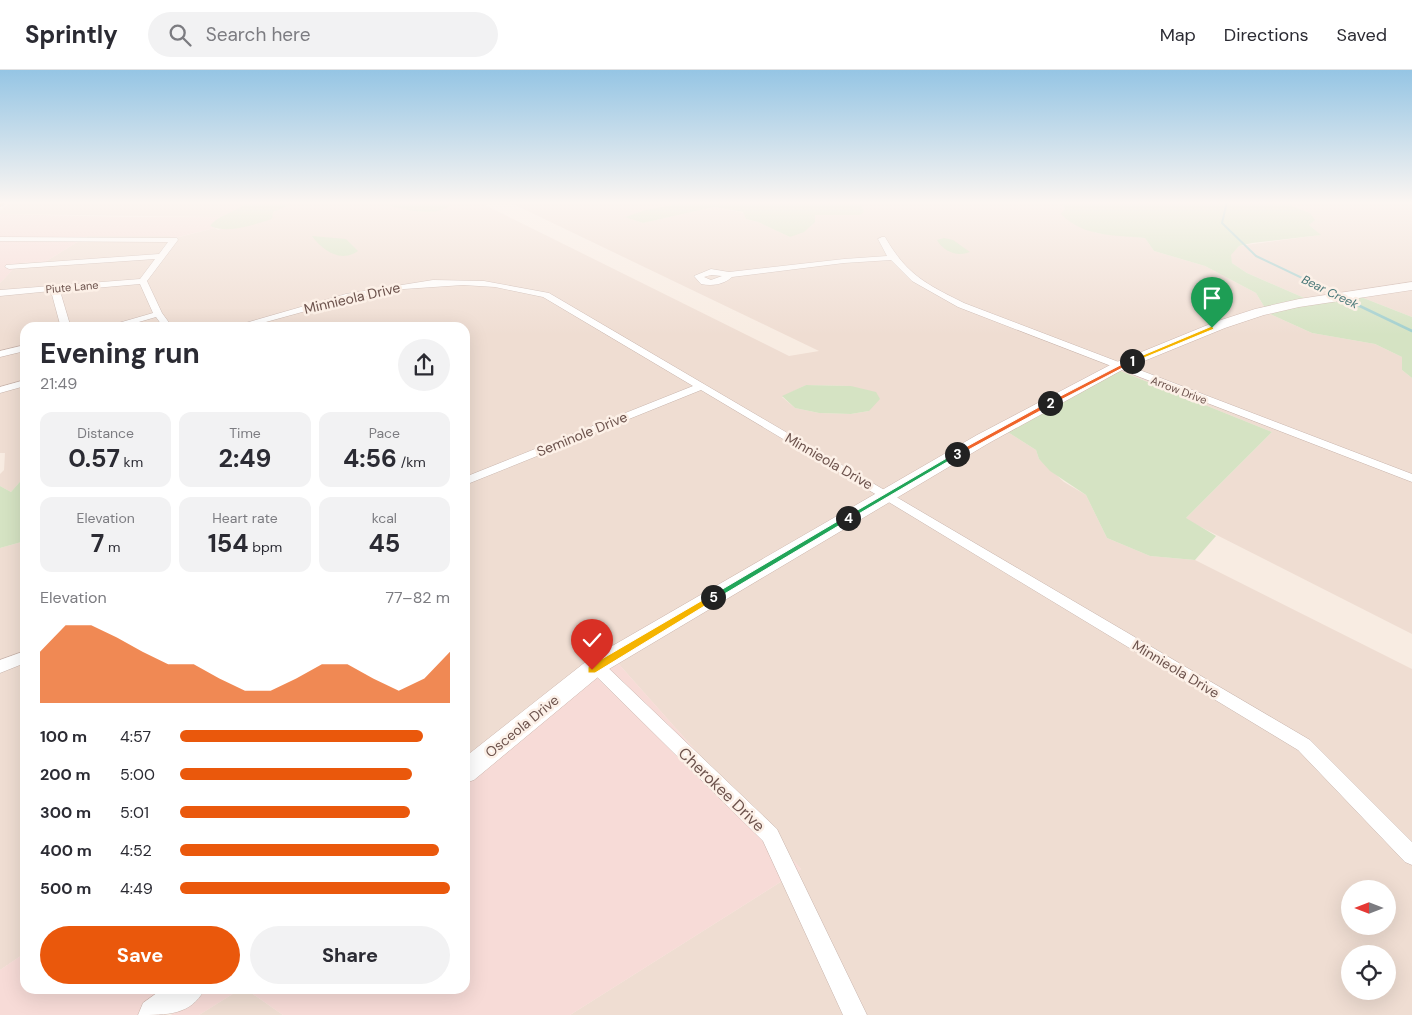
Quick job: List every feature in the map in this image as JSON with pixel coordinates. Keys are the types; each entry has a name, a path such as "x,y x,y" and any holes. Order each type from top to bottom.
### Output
{"street":[{"path":"164,322 158,314 143,280 170,246"},
{"name":"Arrow Drive","path":"885,246 890,258 921,285 961,305 1412,478"},
{"path":"9,267 164,256"},
{"path":"729,275 844,261 890,258"},
{"name":"Piute Lane","path":"0,293 143,280"},
{"name":"Minnieola Drive","path":"255,322 377,290 413,285 464,282 501,285 546,295 700,387 887,494 1304,745 1412,856"},
{"name":"Osceola Drive","path":"470,768 596,666 887,494 1117,366 1220,325 1260,312 1299,303 1412,286"},
{"path":"55,289 64,322"},
{"path":"128,322 158,314"},
{"path":"0,354 20,349"},
{"path":"0,390 20,384"},
{"name":"Seminole Drive","path":"470,479 700,387"},
{"path":"0,666 20,658"},
{"name":"Cherokee Drive","path":"596,666 770,835 855,1015"},
{"path":"155,1015 183,994"}],"shaded area":[{"path":"0,246 71,246 45,262 19,263 0,283"},
{"path":"71,246 568,246 789,356 819,351 601,246 1151,246 1154,251 1205,266 1256,293 1265,308 1112,365 881,492 470,757 470,322 20,322 20,482 11,492 0,486 0,474 4,470 5,453 0,453 0,283 19,263 45,262","holes":["806,385 851,386 869,411 851,414 819,413 795,408 782,397"]},
{"path":"1239,246 1412,246 1412,284 1309,300 1247,273 1232,263 1230,255"},
{"path":"1412,288 1412,317 1361,297"},
{"path":"1268,313 1312,333 1375,344 1402,357 1402,370 1412,378 1412,634 1185,519 1272,432 1118,370 1225,326"},
{"path":"1006,431 1036,450 1039,459 1064,482 1086,495 1107,538 1150,556 1195,560 1412,669 1412,1015 570,1015 801,869 616,661"},
{"path":"20,542 20,956 0,970 0,548"},
{"path":"616,661 801,869 570,1015 283,1015 253,994 470,994 470,777"},
{"path":"20,956 20,994 154,994 158,1001 140,1015 0,1015 0,970"},
{"path":"198,994 233,994 199,1015 171,1015"},
{"path":"233,994 253,994 283,1015 199,1015"}],"green space":[{"path":"321,246 353,246 358,251 345,256 327,251"},
{"path":"942,246 962,246 970,252 956,254"},
{"path":"1151,246 1239,246 1231,255 1232,263 1247,273 1309,300 1265,308 1256,293 1205,266 1154,251"},
{"path":"1361,297 1412,317 1412,378 1402,370 1402,357 1375,344 1312,333 1268,313 1303,305"},
{"path":"1118,370 1272,432 1186,518 1216,536 1195,560 1150,556 1107,538 1086,495 1050,471 1039,459 1036,450 1006,431"},
{"path":"806,385 851,386 876,392 880,399 869,411 851,414 819,413 795,408 782,396"},
{"path":"20,482 20,542 0,548 0,486 11,492"}],"waterway":[{"name":"Bear Creek","path":"1246,246 1256,256 1344,298"},
{"name":"Bear Creek","path":"1341,297 1412,331"}],"route":[{"path":"592,670 983,439 1117,366 1212,328"}]}
